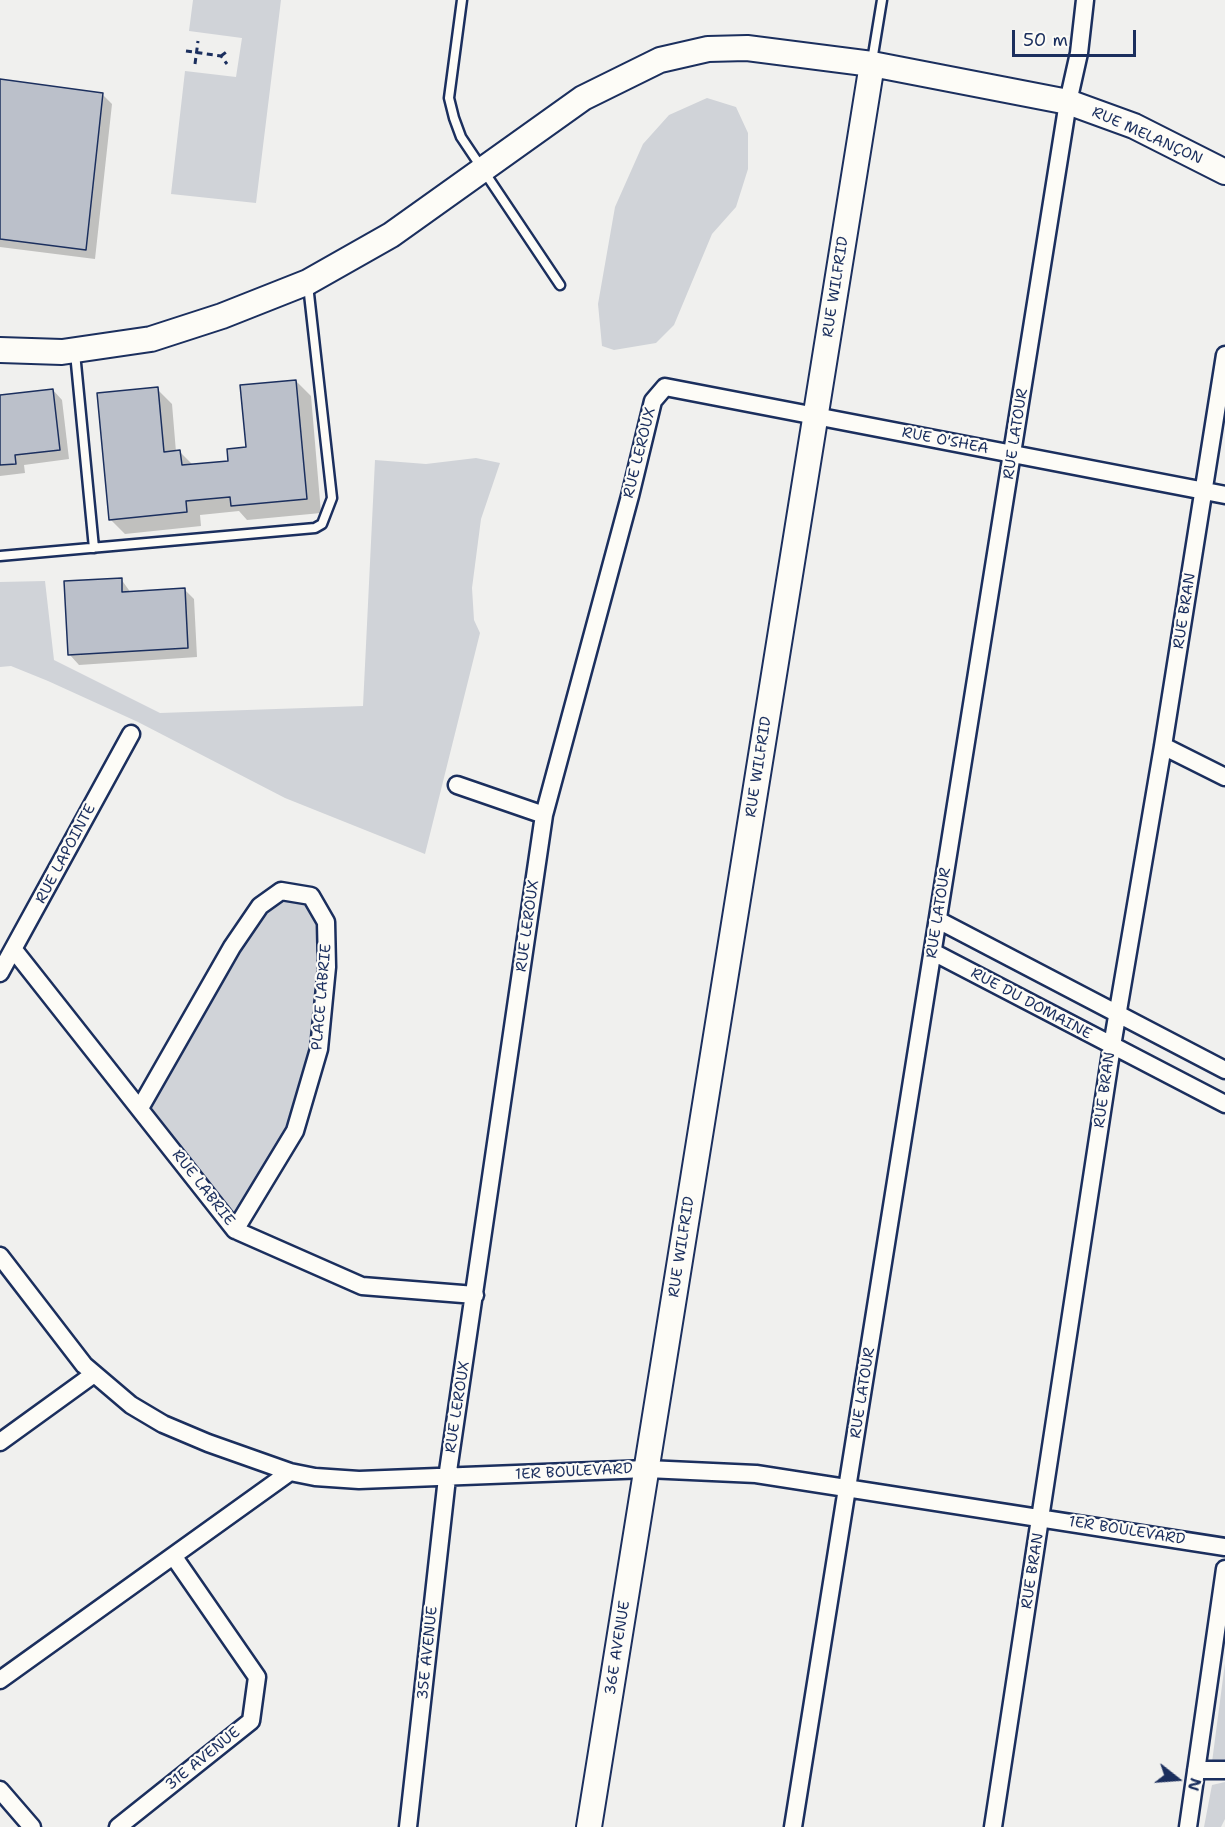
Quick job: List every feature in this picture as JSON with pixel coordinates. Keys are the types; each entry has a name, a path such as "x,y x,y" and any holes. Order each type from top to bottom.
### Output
{"street":[{"name":"RUE LATOUR","path":"793,1827 1068,102 1079,53 1085,0"},
{"name":"RUE MELANÇON","path":"0,350 74,350 151,339 222,316 308,282 391,235 583,98 660,60 708,49 747,48 872,64 1068,102 1134,126 1225,172"},
{"name":"RUE WILFRID","path":"647,1469 872,64"},
{"name":"RUE BRAN","path":"993,1827 1117,1014 1163,746 1225,355"},
{"name":"RUE O'SHEA","path":"665,387 1225,495"},
{"name":"RUE LEROUX","path":"447,1478 544,815 630,496 653,401 665,387"},
{"name":"RUE LAPOINTE","path":"0,973 131,734"},
{"path":"1163,746 1225,777"},
{"path":"457,785 544,815"},
{"name":"PLACE LABRIE","path":"140,1108 232,947 260,906 281,891 310,896 326,922 327,967 319,1049 295,1131 235,1230"},
{"name":"RUE DU DOMAINE","path":"938,920 1225,1070"},
{"name":"RUE LABRIE","path":"14,950 235,1230 362,1286 475,1295"},
{"name":"RUE DU DOMAINE","path":"933,952 1225,1104"},
{"name":"1ER BOULEVARD","path":"0,1256 94,1374 131,1405 163,1424 208,1443 290,1472 315,1477 359,1480 647,1469 756,1474 848,1486 1225,1547"},
{"path":"0,1442 94,1374"},
{"name":"36E AVENUE","path":"589,1827 647,1469"},
{"path":"0,1680 290,1472"},
{"name":"35E AVENUE","path":"408,1827 447,1478"},
{"name":"31E AVENUE","path":"118,1827 251,1721 257,1677 174,1557"},
{"path":"1188,1827 1225,1569"},
{"path":"1196,1770 1225,1770"},
{"path":"0,1790 32,1827"}],"lane":[{"path":"462,0 449,98 461,137 560,285"},
{"path":"872,64 882,0"},
{"path":"0,556 315,528 322,524 332,498 308,282"},
{"path":"74,350 94,548"}],"path":[{"path":"195,64 198,41"},
{"path":"222,56 229,50"},
{"path":"186,51 222,56 227,63"}],"shaded area":[{"path":"193,0 281,0 256,203 171,194 185,71 236,77 242,38 189,31"},
{"path":"707,98 736,107 748,133 748,169 736,207 712,234 674,325 656,343 614,350 602,346 598,304 615,207 643,144 669,115"},
{"path":"476,458 500,463 481,519 472,588 474,620 480,633 425,854 285,798 138,722 48,681 11,666 0,667 0,582 45,581 54,660 160,713 363,706 375,460 426,464"},
{"path":"281,891 311,896 326,922 327,967 295,1131 235,1230 140,1108 232,947"},
{"path":"1225,1663 1225,1760 1212,1762"},
{"path":"1225,1782 1225,1819 1221,1827 1204,1827 1212,1785"}],"building":[{"path":"0,79 103,93 86,250 0,239"},
{"path":"296,380 307,499 231,506 230,497 186,501 187,512 109,520 97,393 158,387 164,452 180,450 182,465 228,461 227,449 246,447 240,385"},
{"path":"53,389 60,450 15,455 16,464 0,465 0,395"},
{"path":"122,578 122,592 185,588 188,648 68,655 64,581"}]}
